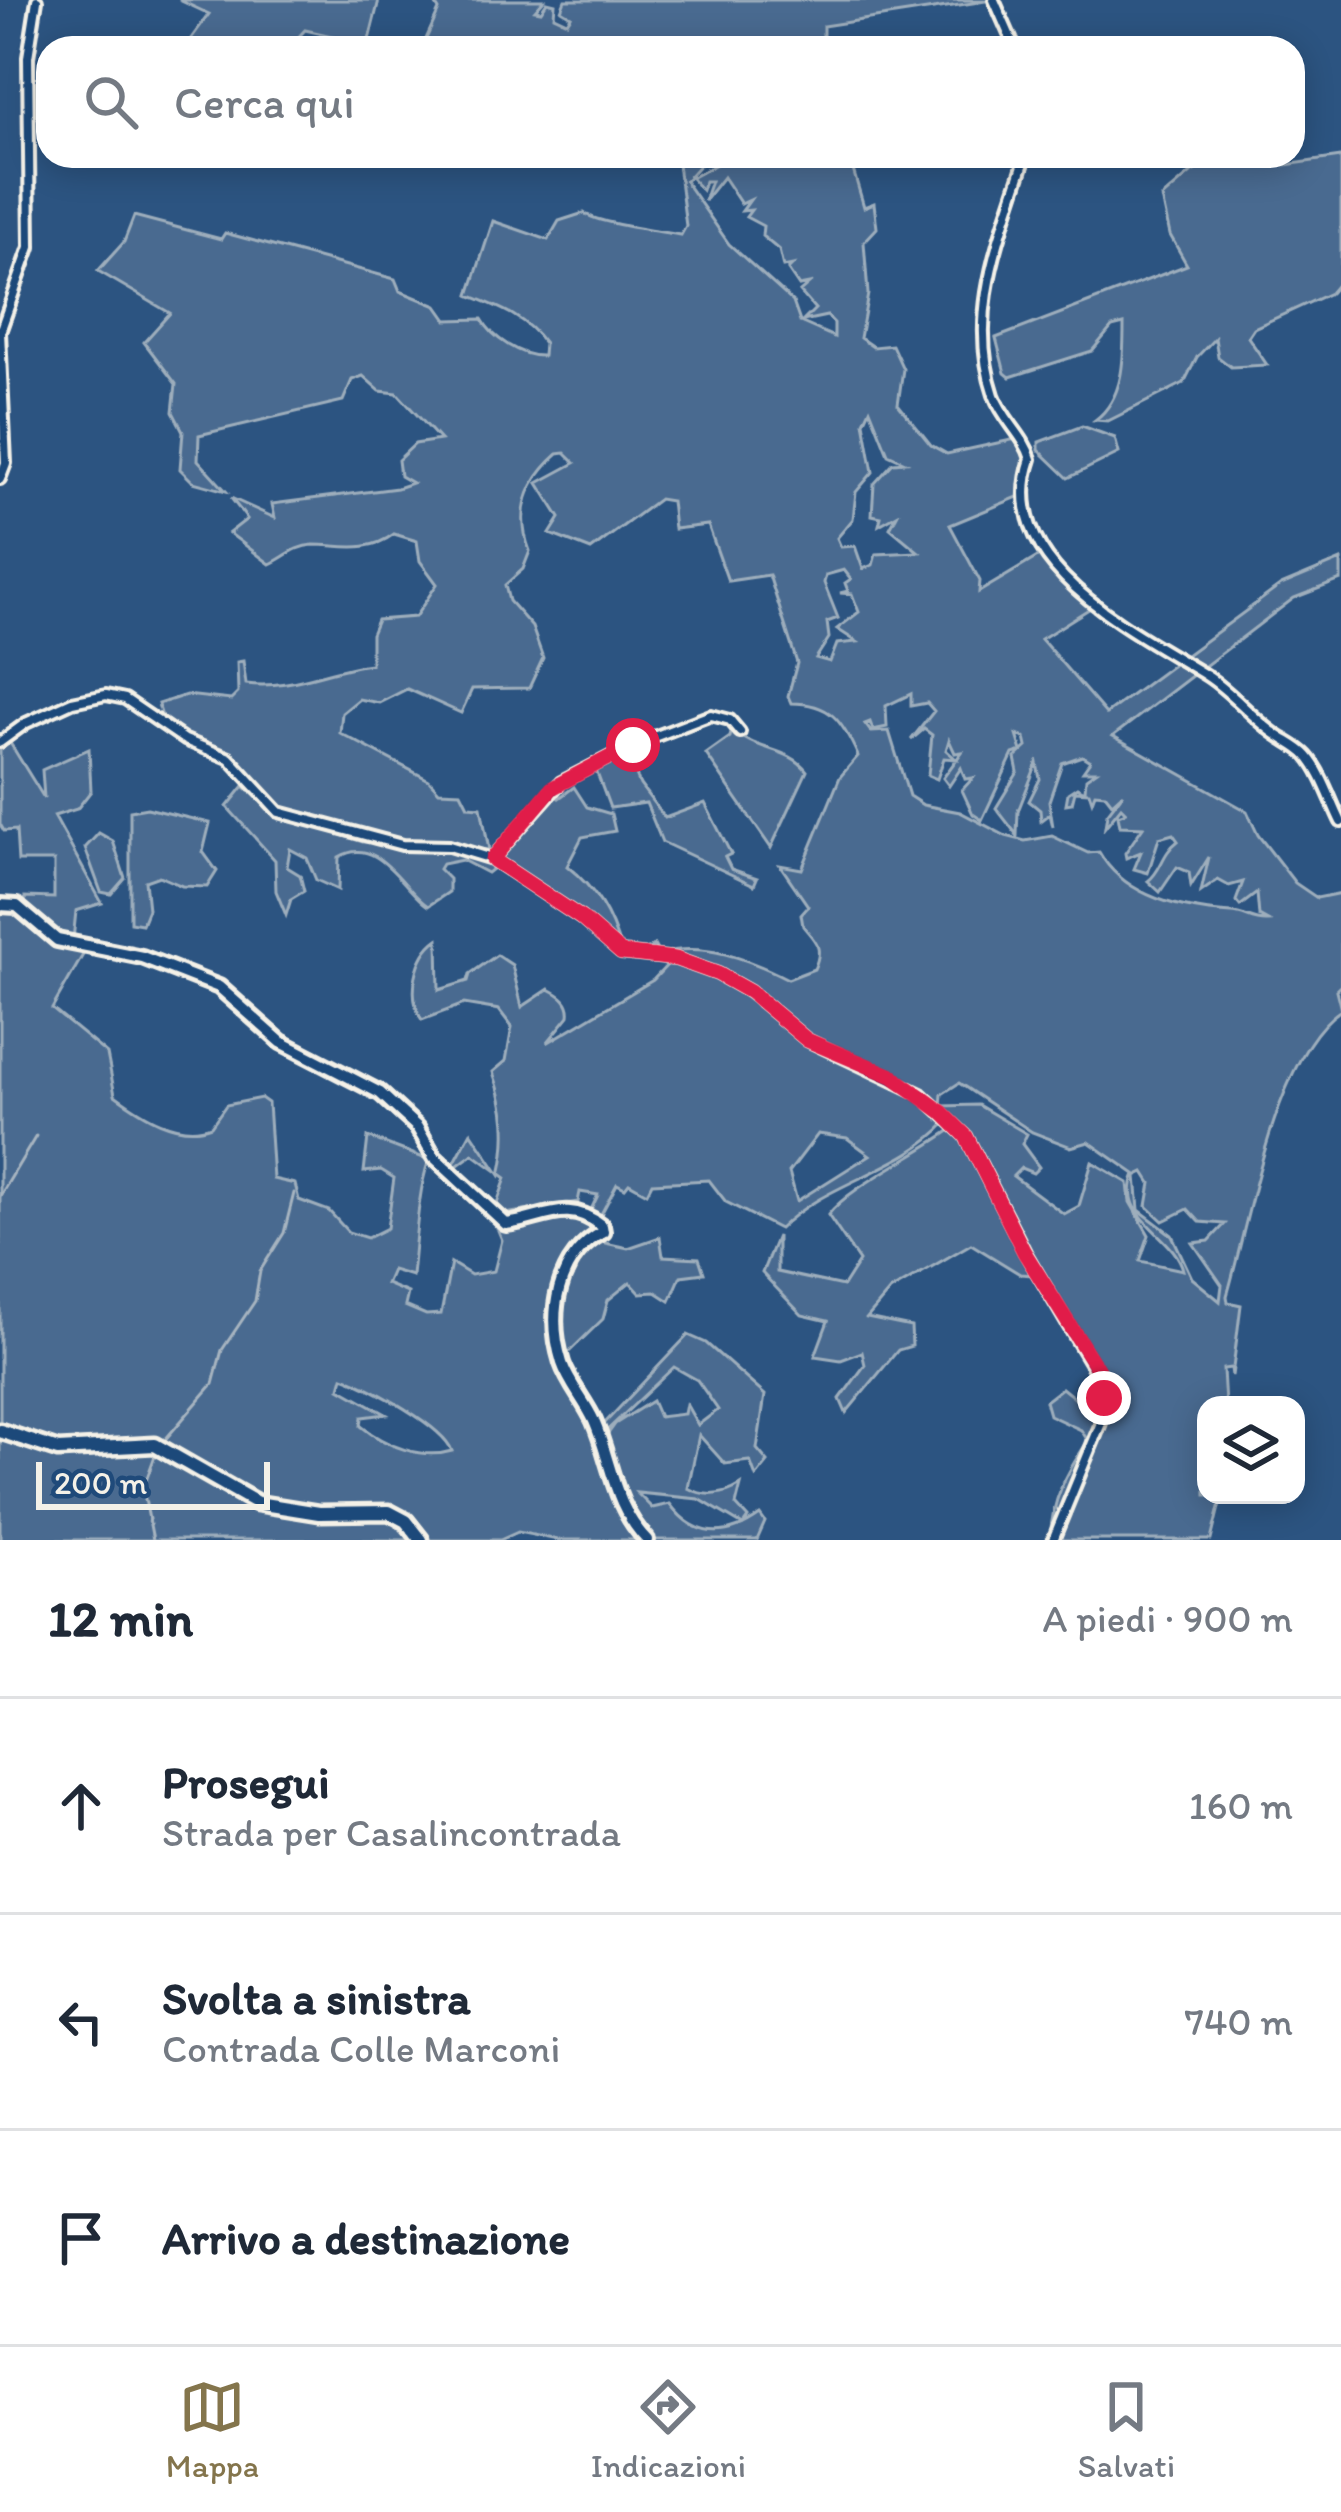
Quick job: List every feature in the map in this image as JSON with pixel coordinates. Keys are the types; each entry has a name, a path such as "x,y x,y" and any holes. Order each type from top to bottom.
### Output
{"main road":[{"path":"0,1431 68,1450 155,1445 257,1503 319,1513 389,1512 406,1521 421,1540"}],"street":[{"path":"0,479 0,332 30,247 28,57 37,0"},
{"path":"994,0 1010,36"},
{"path":"1022,168 987,284 984,335 988,375 1000,409 1031,460 1023,493 1031,525 1049,556 1087,599 1127,631 1208,677 1309,758 1341,822"},
{"path":"0,742 54,710 106,695 142,707 185,740 229,758 279,812 402,845 449,846 492,859 581,918 621,953 676,959 718,974 750,992 807,1040 921,1094 966,1136 1024,1252 1103,1385 1101,1423 1053,1540"},
{"path":"492,859 552,788 590,766 712,716 730,719 740,732"},
{"path":"0,905 17,906 57,940 142,957 219,987 281,1042 380,1094 417,1127 434,1157 506,1224 579,1210 602,1226 603,1232 577,1249 564,1269 557,1300 559,1343 563,1365 599,1435 609,1480 647,1540"}],"shaded area":[{"path":"179,0 379,0 370,36 305,30 299,36 193,36 209,14"},
{"path":"433,0 544,0 535,10 541,11 547,2 555,4 554,16 567,22 571,16 561,10 565,0 992,0 823,26 823,36 427,36 439,10"},
{"path":"1341,157 1341,280 1330,293 1254,328 1248,337 1267,365 1231,367 1218,357 1215,338 1197,357 1184,383 1108,421 1095,420 1117,389 1124,324 1112,327 1092,351 1010,377 1005,373 996,338 1187,265 1170,235 1162,198 1200,168 1305,168 1305,162"},
{"path":"679,168 697,168 685,181 729,244 793,302 800,322 834,337 834,323 827,316 803,321 815,309 800,292 809,284 799,286 788,270 793,265 783,267 779,250 762,236 763,226 746,217 751,210 742,211 750,200 741,204 723,177 704,201 711,181 705,181 702,190 691,178 709,168 853,168 864,207 874,203 877,228 864,242 868,294 860,338 873,347 892,345 903,369 898,404 931,445 947,454 1016,439 1024,460 1018,497 950,525 980,581 979,592 1041,555 1092,607 1041,639 1106,714 1281,585 1341,560 1341,580 1294,598 1113,736 1247,811 1258,835 1295,883 1317,898 1341,893 1341,985 1336,990 1341,1010 1318,1032 1299,1062 1268,1140 1227,1296 1228,1302 1241,1305 1232,1376 1231,1368 1223,1369 1224,1396 1197,1396 1197,1504 1220,1504 1211,1540 1055,1540 1099,1435 1104,1384 958,1123 897,1076 813,1040 713,971 641,955 654,945 659,954 709,951 788,979 814,969 818,950 801,914 808,906 780,865 802,869 840,777 858,756 833,716 816,706 791,703 788,696 797,663 769,575 728,581 708,525 674,529 671,501 659,499 591,550 550,534 560,518 538,483 575,463 565,453 558,454 538,475 527,498 524,523 530,551 523,569 505,585 509,601 532,627 543,658 529,688 472,689 461,713 407,689 379,703 359,699 342,713 340,733 429,780 439,791 461,792 468,806 481,807 489,850 400,842 282,811 237,762 184,737 163,720 158,704 186,695 231,700 238,693 237,662 243,661 246,684 263,685 371,664 371,634 377,620 415,617 437,584 420,561 417,541 394,534 364,546 307,546 270,564 229,533 247,519 231,498 275,518 272,504 397,488 412,483 400,476 398,460 415,444 440,440 397,393 380,391 363,376 352,380 343,401 199,435 198,460 226,491 193,482 180,469 183,431 173,412 176,384 144,342 170,313 98,271 124,242 134,216 221,239 225,233 395,279 400,291 437,306 447,320 482,319 508,345 543,356 544,343 528,326 469,295 493,221 548,240 559,221 584,213 615,224 681,235 686,226","holes":["870,409 888,454 905,462 893,463 874,484 872,515 881,517 879,525 897,515 890,528 919,552 876,554 873,565 863,569 855,546 841,547 837,538 853,519 856,492 873,472 864,422","844,570 851,579 845,583 848,591 840,593 852,594 859,612 837,629 857,642 837,644 830,662 816,658 829,638 827,622 838,618 824,583 826,575","911,694 911,706 927,703 934,711 911,740 924,729 932,735 928,775 937,779 944,758 956,759 946,750 949,740 955,753 962,752 943,778 949,786 961,768 965,779 973,778 962,790 973,814 982,820 1013,754 1022,751 1017,735 1025,738 1027,747 1015,758 1018,772 996,808 1017,835 1018,811 1037,763 1040,779 1029,801 1040,810 1041,821 1050,814 1053,827 1049,801 1062,763 1082,756 1090,761 1083,771 1096,771 1086,778 1085,791 1077,787 1068,793 1066,804 1072,803 1075,791 1089,792 1092,801 1095,793 1105,794 1112,803 1123,793 1107,814 1105,827 1121,807 1126,812 1118,815 1120,826 1143,827 1125,853 1126,858 1141,852 1134,869 1148,873 1159,838 1173,834 1178,841 1148,881 1160,892 1177,867 1189,872 1191,886 1209,857 1201,892 1218,880 1229,886 1243,882 1236,901 1240,906 1257,893 1259,916 1268,921 1157,899 1124,881 1099,852 1088,853 1052,836 1025,841 1006,836 960,812 923,805 909,796 889,731 871,732 865,724 870,722 873,730 887,727 886,706","959,1083 1032,1132 1071,1147 1089,1142 1135,1174 1133,1203 1178,1257 1183,1270 1140,1261 1149,1235 1130,1202 1128,1183 1092,1162 1079,1206 1064,1214 1013,1176 1021,1168 1033,1173 1039,1167 1022,1144 1027,1134 978,1105 941,1106 942,1094","1144,1172 1151,1183 1147,1206 1163,1221 1188,1209 1200,1222 1225,1224 1209,1241 1193,1243 1222,1285 1220,1301 1192,1278 1172,1235 1139,1210 1136,1176"]},
{"path":"1082,426 1115,438 1119,453 1068,478 1039,450 1039,442"},
{"path":"732,728 750,741 791,757 807,771 771,848 706,754 730,737"},
{"path":"7,738 44,798 42,770 89,749 91,791 77,809 54,816 102,903 76,911 73,940 57,937 26,909 25,897 54,898 54,861 18,861 16,830 4,831 0,824 0,745"},
{"path":"626,750 640,785 665,818 705,803 731,854 725,857 731,869 757,878 754,885 662,842 646,803 610,808 594,765"},
{"path":"244,786 277,815 363,842 455,849 496,866 487,873 462,860 442,864 439,869 449,879 449,892 428,906 389,866 366,853 339,857 338,890 316,880 307,858 290,849 287,867 300,875 304,891 291,899 286,915 276,891 275,860 227,807"},
{"path":"574,787 587,807 611,814 615,831 582,837 567,866 601,904 621,951 500,858 552,792 559,798"},
{"path":"147,808 210,823 203,852 217,871 207,887 182,886 159,876 145,881 148,909 142,924 130,922 130,811"},
{"path":"99,833 113,841 125,878 111,894 101,892 85,848"},
{"path":"0,908 27,917 49,941 84,953 52,1009 107,1054 115,1095 136,1110 173,1127 198,1129 211,1126 226,1105 261,1098 268,1103 273,1179 295,1184 299,1200 329,1211 348,1232 367,1238 387,1228 394,1178 381,1170 364,1172 368,1137 429,1160 412,1276 392,1270 386,1284 408,1293 405,1306 426,1315 441,1314 451,1263 471,1275 494,1271 502,1240 495,1223 506,1226 574,1214 598,1229 574,1252 560,1275 555,1325 617,1504 644,1540 558,1540 518,1532 500,1540 426,1540 390,1508 319,1509 259,1499 155,1441 59,1446 0,1427","holes":["343,1377 421,1419 452,1451 416,1452 371,1433 361,1426 362,1417 386,1414 340,1388"]},
{"path":"438,939 439,990 468,981 470,974 497,955 512,965 522,1007 549,989 561,996 569,1016 547,1043 653,980 671,961 717,976 807,1044 908,1089 948,1121 909,1153 819,1199 779,1229 726,1202 709,1180 652,1183 647,1193 629,1183 625,1188 617,1184 599,1218 589,1214 598,1195 580,1192 578,1202 505,1214 495,1209 506,1178 500,1174 505,1135 493,1072 506,1061 512,1027 499,1010 464,1004 422,1020 414,988 430,946","holes":["818,1134 847,1138 870,1155 797,1201 789,1172"]},
{"path":"955,1127 1034,1275 1020,1274 971,1244 890,1291 867,1318 911,1327 912,1346 898,1350 846,1413 840,1399 865,1365 862,1352 841,1360 815,1356 828,1321 802,1315 762,1273 777,1236 777,1272 843,1286 859,1261 828,1215 852,1193"},
{"path":"471,1132 498,1172 473,1154 450,1171"},
{"path":"604,1237 605,1243 628,1248 660,1237 663,1256 699,1258 704,1273 681,1276 670,1301 656,1292 640,1293 630,1282 608,1300 603,1319 567,1354 559,1300 565,1275 579,1253"},
{"path":"688,1335 706,1343 765,1395 757,1449 768,1462 756,1477 750,1461 725,1464 699,1435 688,1488 715,1494 741,1485 736,1505 748,1518 743,1525 760,1515 765,1522 757,1540 652,1540 638,1527 602,1442 615,1424 652,1401 659,1417 684,1414 686,1404 698,1425 718,1410 697,1380 674,1367 601,1436 567,1357 604,1424","holes":["637,1493 699,1499 743,1525 723,1531 700,1529 670,1504 652,1508"]},
{"path":"1062,1388 1087,1408 1099,1397 1101,1410 1050,1540 1061,1488 1088,1441 1081,1430 1049,1415 1045,1401"},
{"path":"0,1435 61,1455 151,1451 210,1486 284,1515 384,1515 412,1540 0,1540"}],"waterway":[{"path":"0,1196 36,1136"},
{"path":"163,1442 213,1384 222,1350 255,1301 260,1271 284,1233 294,1193"},
{"path":"153,1540 143,1489 156,1453"}],"route":[{"path":"633,745 552,788 492,859 581,918 621,953 676,959 718,974 750,992 807,1040 892,1076 942,1112 966,1136 1024,1252 1098,1370 1104,1398"}]}
